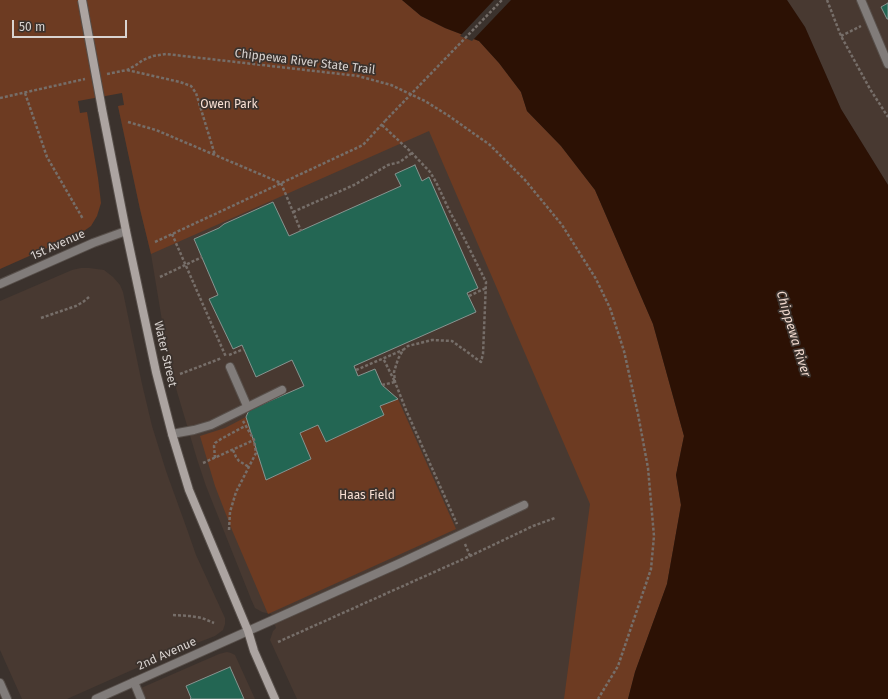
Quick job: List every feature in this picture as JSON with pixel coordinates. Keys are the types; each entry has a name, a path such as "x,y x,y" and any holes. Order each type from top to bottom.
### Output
{"main road":[{"name":"Water Street","path":"82,0 126,231 156,372 172,434 188,490 248,631 254,651 275,699"}],"street":[{"path":"861,0 888,64"},
{"name":"1st Avenue","path":"0,284 93,243 126,231"},
{"path":"230,367 247,406"},
{"path":"172,434 211,425 282,390"},
{"name":"2nd Avenue","path":"96,699 524,505"},
{"path":"134,682 141,699"},
{"path":"0,683 7,699"}],"path":[{"path":"155,242 363,145 502,0"},
{"path":"827,0 841,36 870,89 888,117"},
{"path":"841,36 870,22"},
{"name":"Chippewa River State Trail","path":"105,74 127,70 143,60 153,56 166,54 358,76 391,85 431,105 490,145 525,180 562,225 596,279 610,308 624,351 648,468 654,536 651,569 618,666 598,699"},
{"path":"127,70 180,82 191,86 196,93 216,155"},
{"path":"0,98 91,78"},
{"path":"25,92 47,157 83,219"},
{"path":"128,122 156,130 281,183 301,230"},
{"path":"356,370 403,350 408,346 432,340 452,342 481,362 483,354 486,282 479,266 430,172 382,125"},
{"path":"293,212 354,184 388,165 400,162 412,153"},
{"path":"172,234 230,367"},
{"path":"160,277 202,257"},
{"path":"469,296 486,288"},
{"path":"41,318 76,306 89,297"},
{"path":"180,374 244,349"},
{"path":"395,382 394,372 398,359 403,350"},
{"path":"384,358 462,534 470,556"},
{"path":"382,384 395,382"},
{"path":"229,530 230,512 233,500 256,453 254,440 245,426 239,411"},
{"path":"215,458 215,443 245,426"},
{"path":"203,463 254,440"},
{"path":"233,450 239,461 249,467"},
{"path":"278,642 470,556 533,526 555,518"},
{"path":"174,615 202,618 214,622"}],"shaded area":[{"path":"402,0 421,16 479,41 635,672 628,699 297,699 270,640 273,631 276,628 271,614 262,612 255,608 206,486 197,459 175,385 165,339 151,254 118,106"},
{"path":"787,0 888,0 888,185 841,109 805,27"},
{"path":"81,268 104,270 120,285 123,292 152,426 166,471 196,555 225,618 225,624 223,630 215,636 168,654 67,699 22,699 0,650 0,301 72,270"},
{"path":"227,652 235,655 255,699 146,699 141,688 219,654"}],"green space":[{"name":"Owen Park","path":"0,0 402,0 421,16 445,28 479,41 499,63 521,92 527,111 561,146 595,190 653,324 684,436 676,475 681,505 667,584 635,672 628,699 564,699 590,504 429,131 151,254 118,106 124,105 122,93 78,101 80,113 87,112 98,178 101,203 97,216 91,226 81,233 0,269"},
{"name":"Haas Field","path":"398,399 456,529 268,614 215,486 200,436 225,428 246,417 266,480 311,459 300,433 318,425 326,441 384,415 380,406"}],"water":[{"name":"Chippewa River","path":"402,0 787,0 805,27 841,109 888,185 888,699 628,699 635,672 667,584 681,505 676,475 684,436 653,324 595,190 561,146 527,111 521,92 499,63 479,41 445,28 421,16"}],"pier":[{"path":"494,0 511,0 472,41 460,36"}],"building":[{"path":"888,3 888,19 887,19 881,7"},
{"path":"415,165 422,181 429,177 478,288 467,293 476,312 354,366 358,376 375,369 382,385 398,399 380,406 384,415 326,442 318,425 300,433 311,459 266,480 246,417 249,410 304,386 292,360 256,377 242,345 233,349 209,299 218,295 194,239 273,202 289,236 401,186 395,174"},
{"path":"230,667 244,699 190,699 191,698 186,686"}]}
